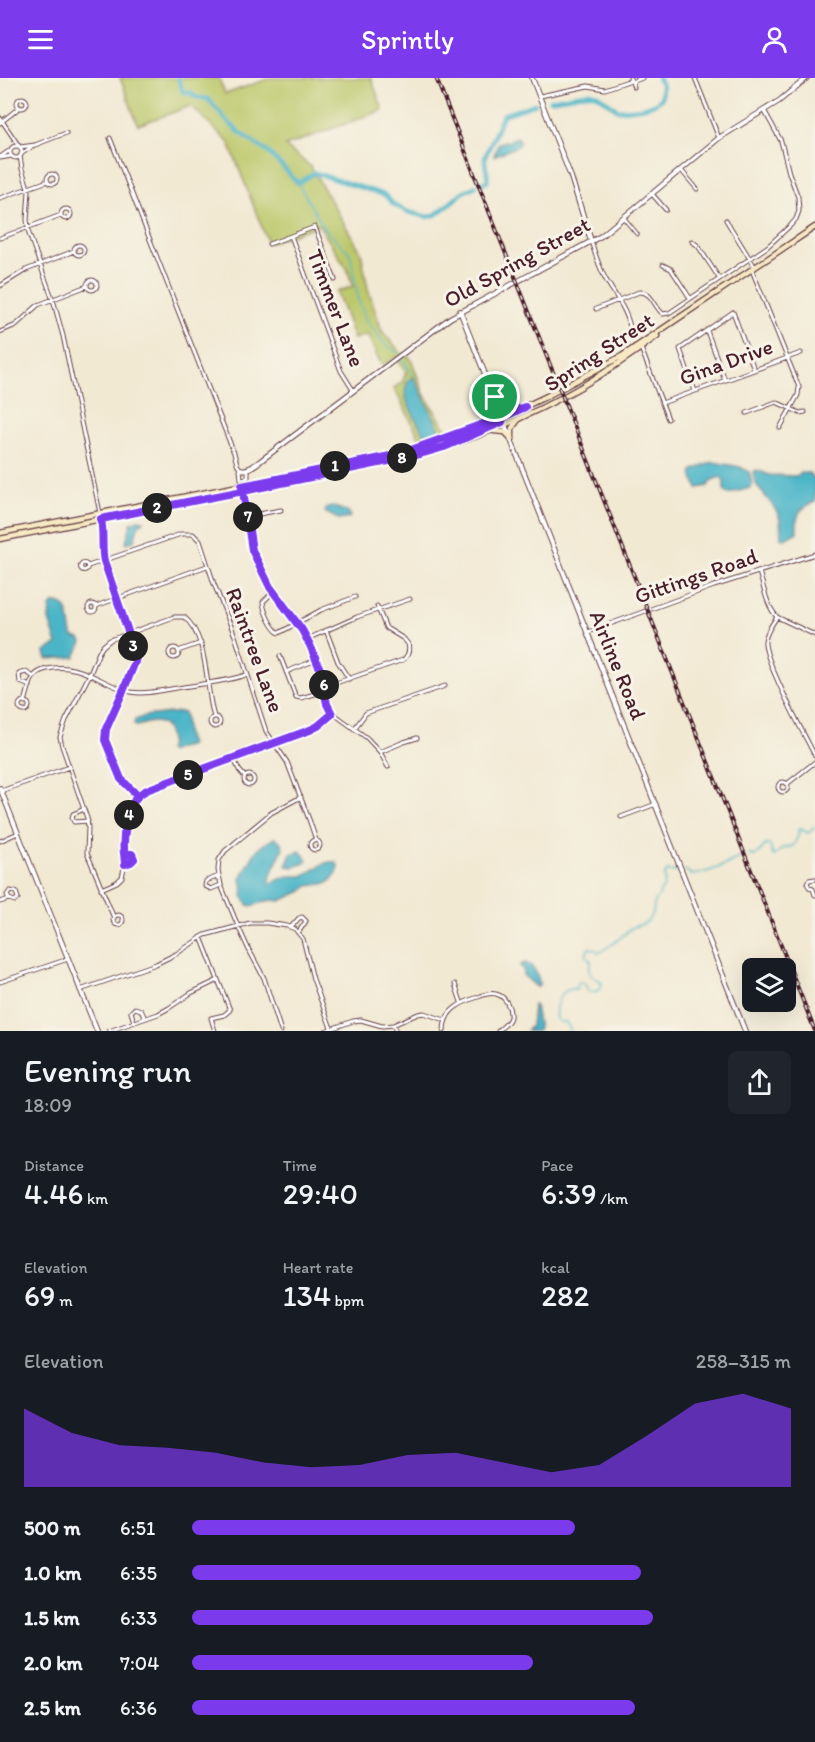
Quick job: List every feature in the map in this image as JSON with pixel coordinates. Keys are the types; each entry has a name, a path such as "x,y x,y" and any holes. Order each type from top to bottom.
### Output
{"main road":[{"name":"Spring Street","path":"0,539 9,534 100,513 391,461 482,434 569,394 815,227"},
{"name":"Spring Street","path":"0,533 9,534 62,527 400,454 503,417 640,347"},
{"path":"506,424 508,418 533,406 547,396"},
{"path":"495,397 507,410 512,411 525,407"},
{"path":"486,423 496,414 495,397"},
{"path":"444,447 502,422 503,417"},
{"path":"512,439 514,423 522,417"},
{"path":"482,434 502,431 512,439"},
{"path":"61,521 62,527"}],"street":[{"path":"532,78 604,275 628,321 631,335"},
{"path":"539,96 588,86 605,89 642,78"},
{"path":"695,78 719,138"},
{"name":"Old Spring Street","path":"249,469 460,311 601,236 719,138 787,95 807,78"},
{"path":"631,80 634,87"},
{"path":"20,107 1,121 22,150 22,169 28,187 27,228 63,336 100,513 104,561 136,658 106,729 105,740 121,779 137,795"},
{"path":"596,309 644,291 648,293 660,312 669,313 773,241 791,225 799,212 798,197 781,141 764,110"},
{"path":"0,158 11,149 35,145 66,133"},
{"path":"9,134 12,156 22,169"},
{"path":"110,138 240,469 241,478 248,478 249,469 240,469"},
{"path":"0,158 18,157 35,145"},
{"path":"681,170 697,189"},
{"path":"0,198 48,181"},
{"path":"652,194 666,210"},
{"path":"0,238 62,215"},
{"path":"623,217 637,234"},
{"path":"726,220 754,268 799,387 798,395 780,428"},
{"path":"269,244 315,227 334,280"},
{"name":"Timmer Lane","path":"291,236 341,371 353,390"},
{"path":"692,241 698,246 719,278"},
{"path":"0,286 20,273 74,251"},
{"path":"663,265 671,269 690,298"},
{"path":"0,332 16,325 35,308 52,299 87,286"},
{"name":"Airline Road","path":"460,311 745,1031"},
{"path":"695,391 680,349 734,312 754,369"},
{"path":"706,331 725,380"},
{"path":"640,347 668,419"},
{"name":"Gina Drive","path":"662,403 801,353"},
{"path":"747,413 776,402 800,413 805,412"},
{"path":"243,488 252,550 273,592 307,639 316,660 327,704 332,714 367,738 380,752 388,767"},
{"path":"248,516 282,510"},
{"name":"Raintree Lane","path":"104,561 181,534 195,535 202,545 214,586 231,625 266,731 287,762 316,840"},
{"name":"Gittings Road","path":"588,632 714,586 815,554"},
{"path":"88,566 104,561"},
{"path":"96,606 208,566"},
{"path":"759,572 770,607 777,617 815,635"},
{"path":"273,592 262,602 279,633 321,610 355,597"},
{"path":"307,639 377,608 410,599"},
{"path":"280,656 296,697 301,698 403,660 409,653 408,644 386,628 377,608"},
{"path":"114,918 87,853 88,821 60,736 99,652 110,640 174,617 183,617 189,622 201,643 214,717"},
{"path":"777,617 767,633 765,648 815,756"},
{"path":"326,630 338,662 349,679"},
{"path":"178,651 201,643"},
{"path":"286,672 316,660"},
{"path":"25,702 34,677 41,671 60,668 71,668 90,674 131,692 146,693 207,684 247,675"},
{"path":"30,686 20,682 19,674 26,672 34,677"},
{"path":"354,729 366,713 445,686"},
{"path":"101,889 117,882 122,877 125,864 124,833 137,795 310,730 332,714"},
{"path":"380,752 417,738"},
{"path":"234,759 245,777"},
{"path":"787,783 815,762"},
{"path":"69,767 1,790 97,1031"},
{"path":"281,1031 264,978 248,948 221,885 219,860 225,850 271,813 301,797"},
{"path":"621,817 656,804"},
{"path":"84,809 73,814 72,818 74,822 88,821"},
{"path":"0,841 18,833"},
{"path":"124,854 130,853 134,857 133,861 125,864"},
{"path":"219,876 206,881 205,886 211,889 221,885"},
{"path":"815,879 809,879 807,884 808,887 814,889 815,895"},
{"path":"0,902 9,899"},
{"path":"291,927 298,918 304,918 306,921 298,933"},
{"path":"80,990 156,963 176,954 201,936 238,926 267,923 291,927 303,939 311,971 331,1028"},
{"path":"201,936 230,1010 224,1015 211,1018 215,1031"},
{"path":"0,982 68,959"},
{"path":"109,1031 169,1008 191,993 218,980"},
{"path":"455,984 461,1002"},
{"path":"444,1031 445,1020 451,1010 461,1002 490,993 502,997 508,1006 510,1017 498,1031"},
{"path":"134,1022 130,1012 135,1008 141,1010 145,1018"},
{"path":"325,1031 361,1020 382,1026 393,1025 424,1013 445,1020"},
{"path":"393,1025 396,1031"}],"green space":[{"path":"120,78 219,78 225,94 271,78 371,78 383,110 285,146 311,167 361,252 368,289 382,331 401,353 411,359 424,394 450,435 423,444 394,388 403,381 406,372 396,357 383,366 367,334 354,339 337,292 353,286 347,269 319,225 268,243 229,143 191,106 138,125"}],"water":[{"path":"515,137 519,138 518,146 494,156 498,143 508,142"},
{"path":"413,376 439,428 436,434 424,435 408,405 405,389 407,382"},
{"path":"713,462 740,467 749,472 752,484 750,488 728,494 724,490 724,480 720,477 712,480 708,486 698,488 693,477 693,470"},
{"path":"757,470 769,475 796,476 809,473 815,479 815,502 799,513 797,532 785,539 781,538 780,523 775,508 756,483 753,472"},
{"path":"331,506 348,512 351,516 341,520 335,518 325,512 325,509"},
{"path":"138,520 144,521 138,526 134,541 126,543 131,523"},
{"path":"55,603 64,606 67,610 73,637 82,642 75,657 47,659 45,652 57,644 49,620 50,607"},
{"path":"184,713 190,744 170,752 168,751 170,742 168,733 164,726 154,722 136,726 134,724 135,720 145,716"},
{"path":"274,838 280,841 283,848 269,883 286,877 305,875 332,862 336,862 338,866 337,874 328,883 308,886 280,901 271,900 250,906 244,899 242,877 258,849"},
{"path":"300,851 307,859 305,863 294,867 286,866 291,854"},
{"path":"526,963 536,973 539,986 537,987 523,975 524,971 520,965"},
{"path":"533,1005 539,1029 526,1031 531,1026"}],"waterway":[{"path":"178,78 183,92 208,99 227,121 269,153 298,183 315,173 385,195 393,204 408,212 428,217 435,215 463,192 476,186"},
{"path":"550,100 590,93 598,95 618,110 641,108 661,99 662,86 658,78"},
{"path":"482,183 487,182 485,157 503,115 535,104"},
{"path":"298,183 324,228 350,253 358,299 366,320 386,345 398,353"},
{"path":"402,358 413,376"},
{"path":"749,855 755,856 767,844 774,856 783,848 793,846 799,834 798,830 801,829 808,833 815,826"},
{"path":"685,870 692,875 699,874 743,856"},
{"path":"571,1031 566,1022 556,1019 559,998 566,991 576,989 580,982 584,983 589,992 598,991 601,988 602,982 593,977 589,971 591,961 587,956 589,948 599,953 633,927 648,921 655,900 663,889 664,876 667,871 679,870"}],"railway":[{"path":"436,78 815,1031"}],"route":[{"path":"495,397 497,412 493,419 400,454 270,479 242,486 243,491 101,519 104,561 136,655 106,729 105,740 121,779 137,795 124,833 123,846 125,864 134,859 132,854 124,854 123,846 124,833 131,808 137,795 310,730 332,714 327,704 320,669 310,645 262,574 252,550 243,491 391,461 444,447 502,422 503,417 525,407 512,411 507,410 495,397"}]}
